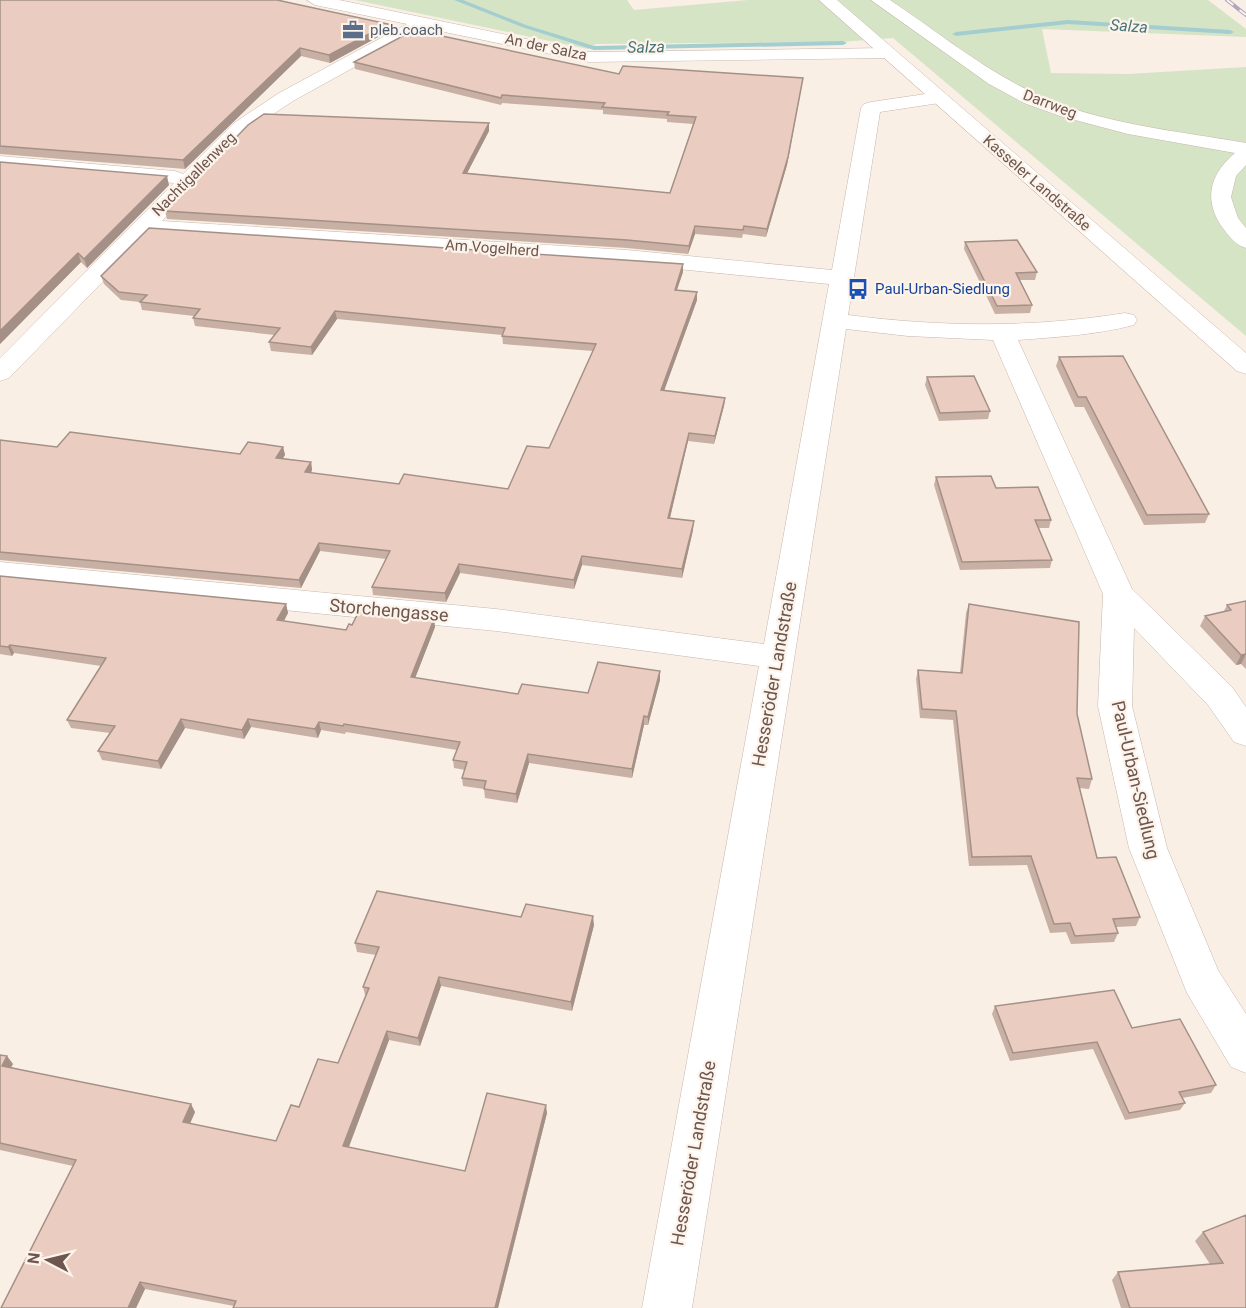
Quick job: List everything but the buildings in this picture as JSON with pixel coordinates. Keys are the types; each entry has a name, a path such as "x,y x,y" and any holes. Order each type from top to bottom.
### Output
{"street":[{"name":"An der Salza","path":"315,0 589,57 888,53"},
{"name":"Kasseler Landstraße","path":"827,0 1246,366"},
{"name":"Darrweg","path":"879,0 996,80 1031,99 1067,112 1128,128 1246,149"},
{"name":"Nachtigallenweg","path":"0,373 241,127 286,97 424,22"},
{"name":"Hesseröder Landstraße","path":"667,1308 840,278 871,108 939,98"},
{"path":"1246,154 1224,174 1220,190 1223,208 1233,229 1246,241"},
{"path":"0,162 190,178"},
{"name":"Am Vogelherd","path":"143,226 627,257 840,278"},
{"path":"834,320 938,333 1002,334 1074,329 1125,320"},
{"name":"Paul-Urban-Siedlung","path":"1002,334 1119,594 1220,696 1246,733"},
{"name":"Storchengasse","path":"0,572 496,620 777,657"},
{"name":"Paul-Urban-Siedlung","path":"1119,594 1115,706 1148,848 1202,980 1246,1053"}],"green space":[{"path":"355,0 627,0 634,10 748,0 1208,0 1246,29 1246,37 1042,29 1051,73 1128,74 1246,67 1246,336 893,38 840,42 596,44 588,49"}],"waterway":[{"name":"Salza","path":"457,0 524,26 594,48 843,43"},
{"name":"Salza","path":"956,34 1068,22 1230,32"}],"railway":[{"path":"1227,0 1246,15"}],"place":[{"name":"pleb.coach","path":"353,30"},
{"name":"Paul-Urban-Siedlung","path":"858,289"}]}
